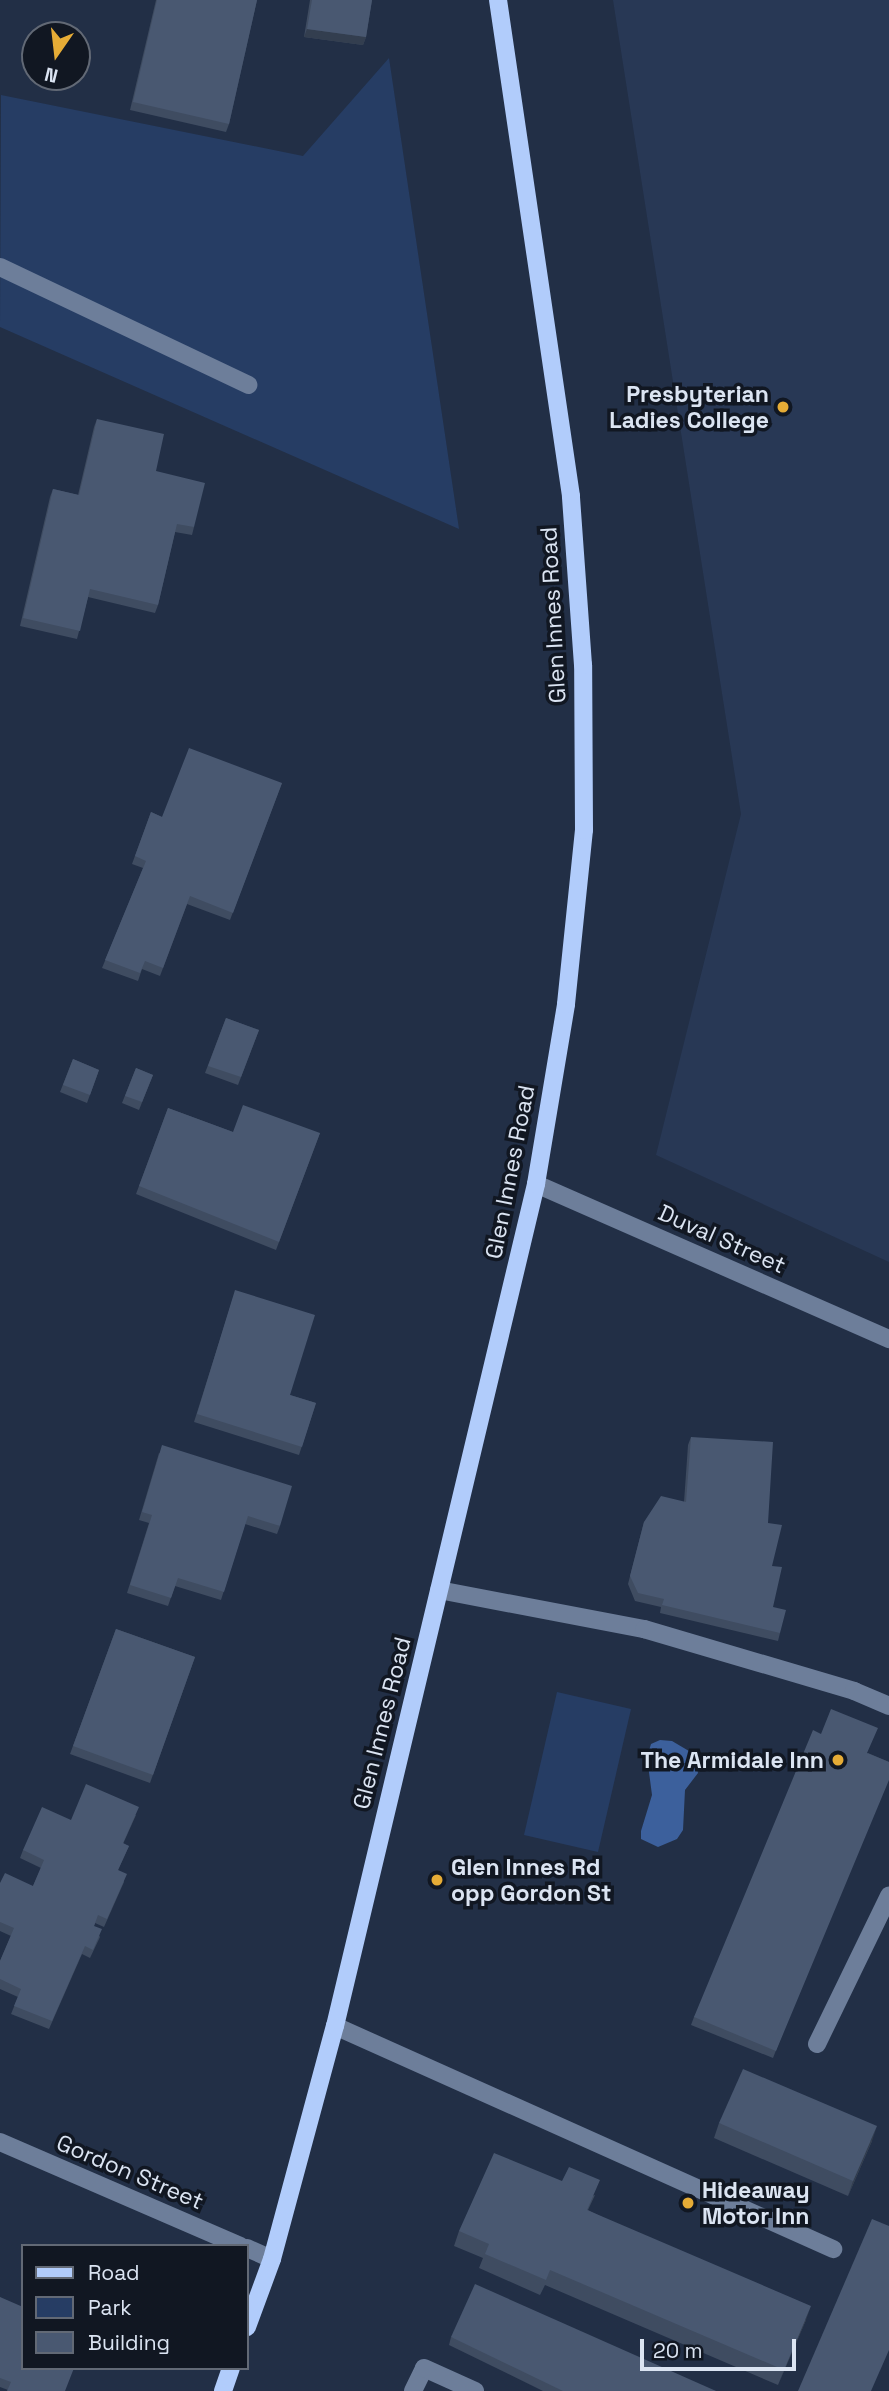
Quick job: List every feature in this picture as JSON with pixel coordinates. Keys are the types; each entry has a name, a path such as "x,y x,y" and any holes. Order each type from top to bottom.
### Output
{"main road":[{"name":"Glen Innes Road","path":"248,2324 272,2259 335,2026 536,1184 566,1004 584,830 583,665 571,496 498,0"},
{"path":"223,2391 230,2370"}],"street":[{"path":"0,267 248,385"},
{"name":"Duval Street","path":"536,1184 889,1339"},
{"path":"439,1590 644,1629 854,1691 889,1706"},
{"path":"817,2044 889,1896"},
{"path":"335,2026 833,2249"},
{"name":"Gordon Street","path":"0,2142 235,2244"},
{"path":"248,2248 272,2259"},
{"path":"413,2391 424,2368 475,2391"}],"shaded area":[{"name":"Presbyterian Ladies College","path":"613,0 889,0 889,1262 656,1155 741,814"},
{"path":"660,1740 672,1741 694,1754 698,1773 685,1790 683,1830 677,1839 658,1847 641,1839 641,1831 652,1795 647,1757 651,1744"}],"green space":[{"path":"389,58 459,529 0,327 1,95 303,156"},
{"path":"557,1692 631,1709 598,1852 524,1835"}],"building":[{"path":"157,0 257,0 229,124 133,102"},
{"path":"312,0 372,0 366,37 307,29"},
{"path":"97,419 164,434 156,471 205,483 194,527 177,524 158,605 90,589 80,631 23,618 53,489 79,495"},
{"path":"189,748 282,783 233,913 190,896 163,968 145,961 140,973 105,960 146,861 135,856 151,812 162,817"},
{"path":"226,1018 259,1030 241,1077 208,1066"},
{"path":"73,1059 99,1070 90,1095 63,1085"},
{"path":"136,1068 153,1075 142,1102 125,1096"},
{"path":"243,1105 320,1133 279,1242 139,1186 168,1108 233,1132"},
{"path":"235,1290 315,1315 290,1395 316,1403 302,1447 197,1414"},
{"path":"691,1437 773,1442 768,1523 782,1525 772,1566 782,1567 773,1607 786,1610 780,1633 662,1605 664,1599 638,1593 630,1576 644,1522 661,1496 686,1502"},
{"path":"162,1445 292,1486 280,1526 248,1516 224,1592 178,1578 171,1598 130,1585 152,1515 142,1512"},
{"path":"116,1629 195,1657 153,1775 73,1746"},
{"path":"831,1709 878,1728 867,1753 889,1762 889,1780 776,2051 694,2017 813,1730 821,1734"},
{"path":"86,1784 139,1807 123,1843 129,1846 118,1870 127,1874 107,1919 98,1915 94,1926 102,1929 93,1950 85,1946 52,2021 14,2006 21,1989 0,1979 0,1961 14,1928 0,1922 0,1883 5,1873 33,1886 44,1860 23,1850 42,1807 71,1820"},
{"path":"743,2069 877,2126 853,2181 719,2123"},
{"path":"494,2153 562,2181 569,2167 600,2180 587,2210 811,2306 784,2370 550,2270 546,2280 485,2254 489,2244 459,2231"},
{"path":"872,2219 889,2226 889,2350 871,2391 798,2391"},
{"path":"475,2284 716,2391 563,2391 451,2337"},
{"path":"0,2297 21,2306 21,2370 73,2370 65,2391 7,2391 11,2382 0,2378"}],"place":[{"name":"Presbyterian Ladies College","path":"783,407"},
{"name":"The Armidale Inn","path":"838,1760"},
{"name":"Glen Innes Rd opp Gordon St","path":"437,1880"},
{"name":"Hideaway Motor Inn","path":"688,2203"}]}
